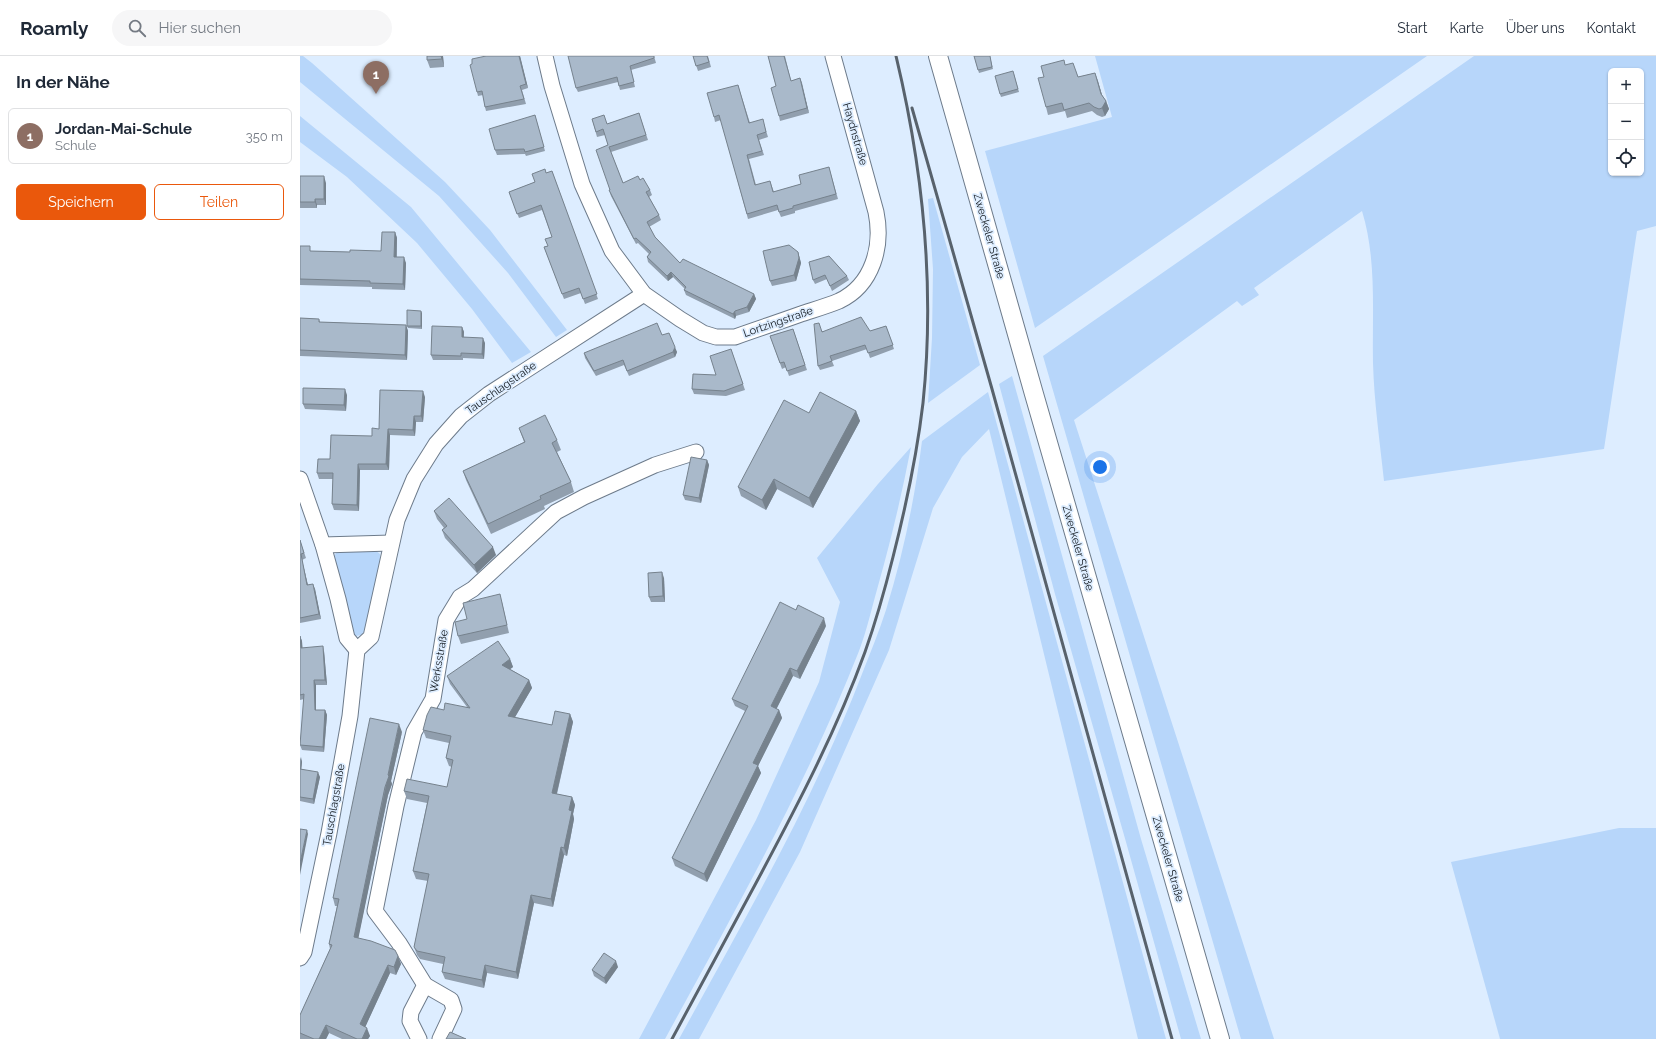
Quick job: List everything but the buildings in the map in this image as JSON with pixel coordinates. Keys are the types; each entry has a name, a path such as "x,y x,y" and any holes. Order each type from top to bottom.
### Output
{"street":[{"name":"Lortzingstraße","path":"546,56 552,86 582,184 612,252 644,294 703,333 716,337 735,337 840,301 856,289 866,277 873,264 879,237 876,212"},
{"name":"Haydnstraße","path":"833,56 876,212"},
{"name":"Zweckeler Straße","path":"938,56 1220,1039"},
{"name":"Tauschlagstraße","path":"300,958 304,952 329,833 350,716 357,650 371,637 397,520 414,479 436,444 461,416 489,394 644,294"},
{"name":"Werksstraße","path":"440,1039 454,1009 451,1000 425,985 399,943 375,912 396,806 414,732 433,699 446,620 460,597 472,589 556,512 584,497 655,465 696,452"},
{"path":"300,479 323,545 338,598 347,638 357,650"},
{"path":"323,545 391,543"},
{"path":"418,1039 410,1022 411,1012 425,985"}],"shaded area":[{"path":"300,56 303,56 312,63 445,182 490,230 567,330 556,337 508,273 439,196 300,82"},
{"path":"1095,56 1427,56 1035,328 985,151 1112,117"},
{"path":"1474,56 1656,56 1656,226 1637,231 1604,449 1384,481 1373,363 1372,267 1367,230 1362,211 1254,288 1259,295 1242,306 1237,301 1074,420 1274,1039 1241,1039 1043,356"},
{"path":"300,116 411,207 531,352 512,363 472,309 417,243 347,177 300,142"},
{"path":"933,198 980,365 928,403 932,338 933,269 928,199"},
{"path":"1012,376 1141,839 1201,1039 1181,1039 1055,594 999,384"},
{"path":"988,392 1166,1039 1138,1039 989,429 962,457 933,508 889,650 800,852 699,1039 679,1039 753,905 800,814 843,722 886,610 898,568 916,484 922,441"},
{"path":"911,447 892,534 859,651 816,751 793,800 743,896 665,1039 639,1039 756,820 819,682 840,602 817,558 878,484"},
{"path":"375,550 380,554 380,559 365,631 361,635 356,636 353,633 334,556 337,552"},
{"path":"1619,828 1656,828 1656,1039 1500,1039 1451,862"}],"railway":[{"path":"672,1039 786,827 815,769 854,682 873,629 887,581 911,480 923,403 928,316 927,272 920,185 896,56"},
{"path":"912,108 992,389 1172,1039"}],"place":[{"name":"Jordan-Mai-Schule","path":"376,94"}]}
